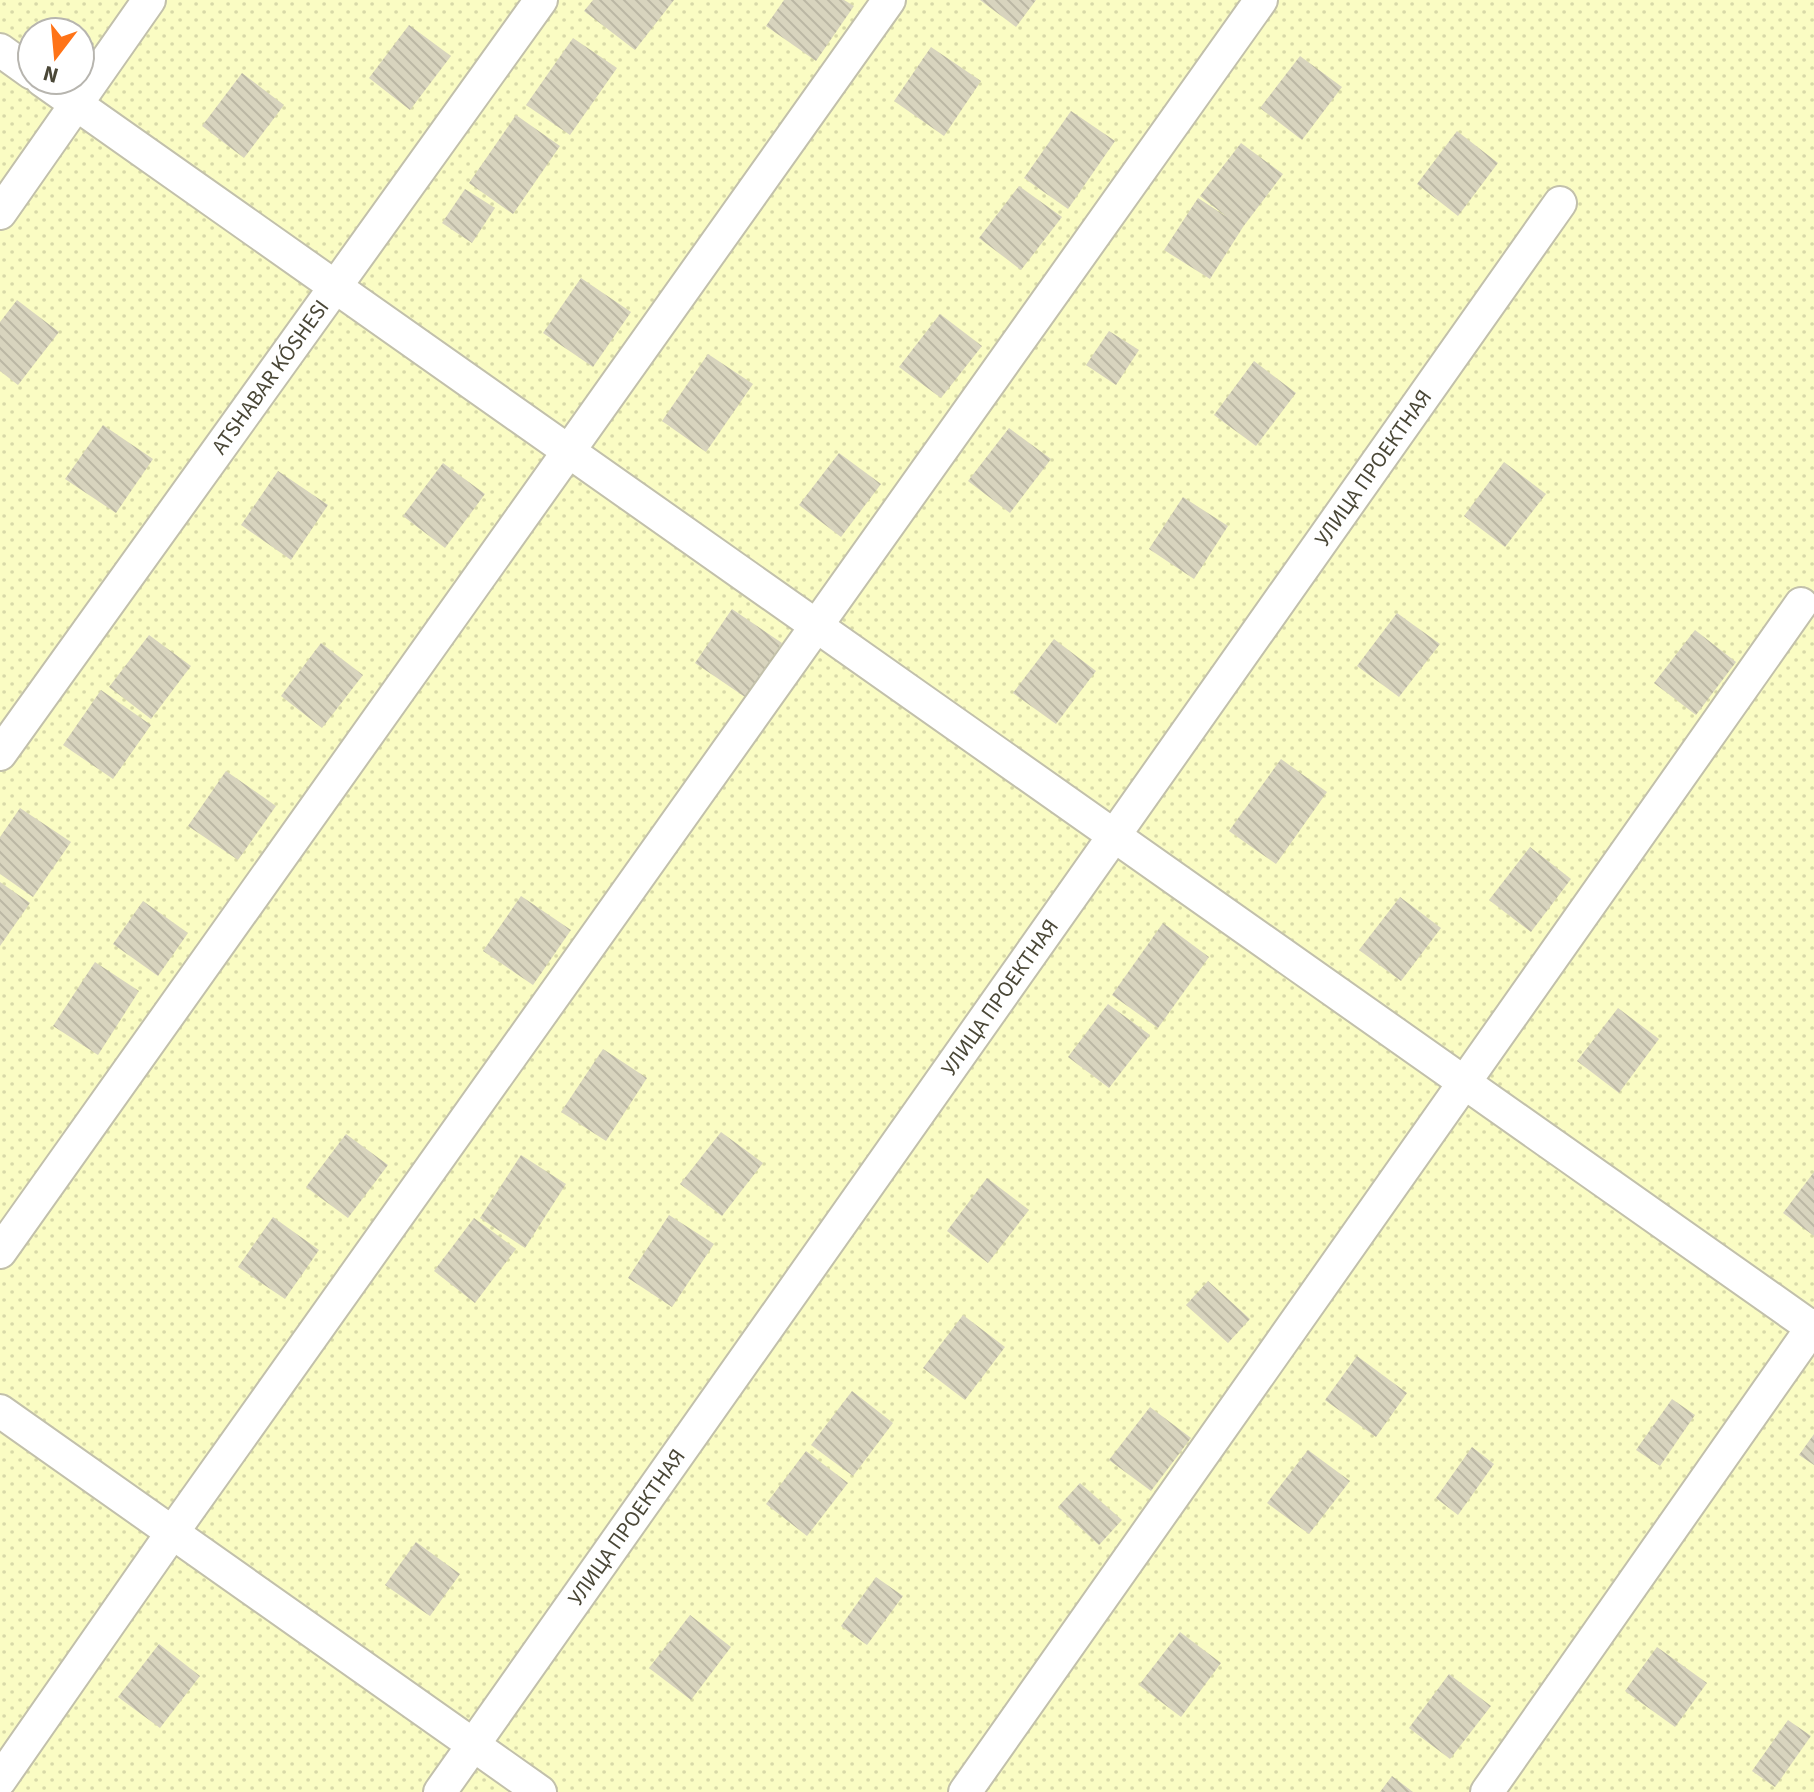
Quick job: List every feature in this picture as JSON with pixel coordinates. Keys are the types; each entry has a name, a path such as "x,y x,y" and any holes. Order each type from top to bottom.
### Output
{"street":[{"path":"0,213 149,0"},
{"name":"ATSHABAR KÓSHESI","path":"0,754 541,0"},
{"path":"0,1252 889,0"},
{"path":"0,1780 172,1533 1261,0"},
{"path":"65,96 1813,1327 1487,1792"},
{"name":"УЛИЦА ПРОЕКТНАЯ","path":"440,1792 1560,203"},
{"path":"965,1792 1801,604"},
{"path":"0,1411 540,1792"}],"sand":[{"path":"0,0 1814,0 1814,1792 0,1792"}],"building":[{"path":"593,0 674,0 635,50 584,11"},
{"path":"784,0 844,0 854,6 816,61 766,26"},
{"path":"980,0 1036,0 1016,27"},
{"path":"409,25 451,56 410,110 369,78"},
{"path":"573,38 617,68 570,135 526,105"},
{"path":"931,47 981,81 944,136 894,101"},
{"path":"1300,56 1342,87 1302,140 1260,108"},
{"path":"242,73 284,105 244,158 202,126"},
{"path":"1071,111 1115,141 1068,209 1024,178"},
{"path":"516,115 560,146 513,214 469,183"},
{"path":"1457,131 1498,163 1458,216 1417,184"},
{"path":"1241,143 1283,174 1243,227 1210,279 1164,250 1198,198 1227,217 1200,196"},
{"path":"1019,186 1062,217 1021,270 979,238"},
{"path":"465,189 495,208 472,243 442,223"},
{"path":"581,278 631,312 593,367 543,333"},
{"path":"17,300 59,332 18,385 0,371 0,322"},
{"path":"940,314 982,346 941,398 899,367"},
{"path":"1109,331 1139,350 1116,385 1086,365"},
{"path":"708,354 753,384 706,452 662,421"},
{"path":"1254,361 1296,393 1256,446 1214,415"},
{"path":"103,425 153,459 116,513 65,479"},
{"path":"1009,428 1051,459 1010,513 968,481"},
{"path":"839,453 881,484 841,537 799,505"},
{"path":"1504,462 1546,494 1505,547 1464,516"},
{"path":"443,463 485,494 445,548 403,516"},
{"path":"278,471 328,505 291,560 241,525"},
{"path":"1183,497 1228,526 1194,579 1149,549"},
{"path":"732,609 782,643 745,697 695,663"},
{"path":"1397,613 1440,644 1399,697 1357,666"},
{"path":"1695,630 1736,662 1696,715 1654,683"},
{"path":"149,635 191,666 151,719 109,687"},
{"path":"1054,639 1096,671 1056,724 1013,693"},
{"path":"321,643 363,675 322,728 281,696"},
{"path":"101,690 151,725 113,779 63,745"},
{"path":"1281,759 1327,792 1276,864 1229,831"},
{"path":"226,771 276,806 238,860 188,826"},
{"path":"20,808 71,842 33,897 0,874 0,837"},
{"path":"1530,847 1571,879 1531,932 1489,900"},
{"path":"0,882 30,903 0,946"},
{"path":"521,896 571,930 533,985 483,951"},
{"path":"1400,897 1441,928 1401,981 1359,950"},
{"path":"143,901 188,933 158,976 113,944"},
{"path":"1163,923 1209,957 1158,1028 1112,995"},
{"path":"95,962 139,991 98,1055 53,1026"},
{"path":"1108,1004 1150,1035 1109,1088 1068,1057"},
{"path":"1618,1008 1659,1039 1619,1093 1577,1061"},
{"path":"603,1049 647,1078 606,1141 561,1112"},
{"path":"721,1132 763,1163 722,1216 680,1184"},
{"path":"346,1134 388,1165 348,1218 306,1187"},
{"path":"521,1155 566,1184 525,1248 480,1218"},
{"path":"1814,1172 1814,1236 1783,1213"},
{"path":"987,1178 1029,1210 988,1263 947,1231"},
{"path":"669,1215 714,1244 672,1307 628,1278"},
{"path":"273,1217 319,1250 285,1299 238,1267"},
{"path":"474,1218 516,1249 475,1303 434,1271"},
{"path":"1208,1281 1250,1319 1228,1343 1186,1305"},
{"path":"963,1315 1005,1347 965,1400 923,1368"},
{"path":"1357,1356 1407,1393 1376,1437 1325,1400"},
{"path":"852,1391 893,1423 853,1476 811,1445"},
{"path":"1672,1399 1695,1415 1660,1466 1636,1450"},
{"path":"1150,1407 1191,1438 1151,1491 1109,1460"},
{"path":"1814,1434 1814,1465 1799,1455"},
{"path":"1472,1447 1494,1464 1458,1515 1436,1498"},
{"path":"1308,1450 1350,1481 1309,1534 1267,1503"},
{"path":"806,1451 848,1483 807,1536 766,1504"},
{"path":"1080,1483 1122,1520 1099,1545 1058,1507"},
{"path":"416,1542 460,1574 430,1616 385,1585"},
{"path":"876,1577 903,1596 867,1645 841,1626"},
{"path":"690,1615 731,1647 691,1700 649,1668"},
{"path":"1180,1632 1221,1663 1181,1717 1139,1685"},
{"path":"159,1644 200,1676 160,1728 118,1697"},
{"path":"1657,1647 1707,1683 1675,1727 1625,1691"},
{"path":"1449,1674 1491,1706 1450,1759 1409,1728"},
{"path":"1788,1720 1811,1736 1775,1787 1752,1771"},
{"path":"1392,1776 1413,1792 1380,1792"}]}
